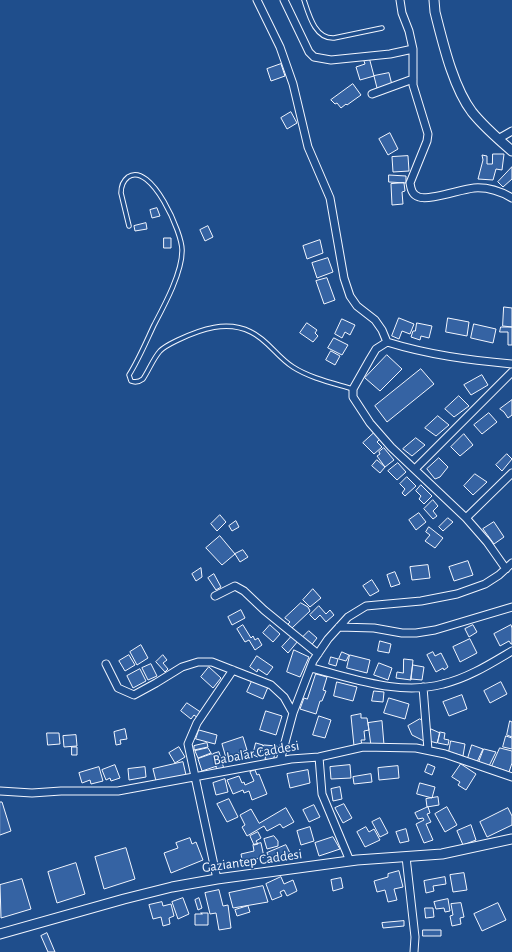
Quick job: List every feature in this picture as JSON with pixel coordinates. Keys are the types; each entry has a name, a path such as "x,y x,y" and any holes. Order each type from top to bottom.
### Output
{"main road":[{"path":"434,0 436,19 456,83 472,112 512,151"},
{"name":"Gaziantep Caddesi","path":"0,934 172,887 217,879 350,861 442,854 512,839"}],"street":[{"path":"257,0 280,46 293,84 308,148 330,198 344,278 350,296 357,306 375,320 382,330 387,342"},
{"path":"284,0 309,52 314,57 331,60 390,54 413,49"},
{"path":"400,0 402,13 409,31 413,49 413,79 417,101 428,134 428,141 410,183 411,190 414,194 423,198 474,188 488,188 500,191 512,198"},
{"path":"372,94 413,79"},
{"path":"498,139 512,131"},
{"path":"506,569 487,542 466,518 391,447 370,423 353,397 352,388 376,349 387,342 434,355 463,360 512,364"},
{"path":"415,469 512,372"},
{"path":"466,518 512,473"},
{"path":"280,761 293,713 311,668 328,639 348,617 366,606 421,602 456,594 485,584 499,576 512,563"},
{"path":"215,596 235,586 244,591 264,610 318,654"},
{"path":"339,627 374,628 402,633 416,633 435,630 512,607"},
{"path":"311,668 386,687 417,688 443,684 476,672 512,651"},
{"path":"106,664 118,688 134,695 182,667 198,662 212,662 271,685 284,697 293,713"},
{"path":"217,879 188,744 197,723 233,670"},
{"path":"423,687 428,750"},
{"name":"Babalar Caddesi","path":"0,791 32,793 61,791 118,791 195,778 291,759 319,757 362,747 416,748 428,750 445,754 512,778"},
{"path":"319,757 322,794 350,861"},
{"path":"406,857 415,937 414,952"}],"lane":[{"path":"304,0 316,29 328,38 382,28"},
{"path":"129,226 121,188 127,178 137,175 142,177 155,188 167,206 178,232 182,251 172,289 163,311 129,375 131,381 135,383 140,382 143,379 160,352 165,347 201,330 227,326 237,327 252,332 292,367 300,371 335,384 352,388"}],"building":[{"path":"369,57 374,76 360,80 356,67 365,64 363,58"},
{"path":"281,64 285,76 271,81 267,69"},
{"path":"389,73 392,85 377,88 374,76"},
{"path":"353,84 361,95 341,108 337,103 335,104 331,100"},
{"path":"291,112 297,123 287,129 281,118"},
{"path":"390,133 398,149 388,155 379,139"},
{"path":"493,154 504,154 502,170 496,169 493,180 478,179 483,160 482,155 487,156 487,164 492,164"},
{"path":"408,156 409,171 393,172 392,157"},
{"path":"512,167 512,179 503,187 498,182"},
{"path":"389,175 406,176 406,183 389,182"},
{"path":"404,183 405,191 402,192 403,204 392,205 391,184"},
{"path":"157,208 160,216 152,218 150,210"},
{"path":"146,223 147,229 135,231 134,226"},
{"path":"208,226 213,237 205,241 200,230"},
{"path":"164,238 171,238 171,248 164,248"},
{"path":"320,240 323,253 307,259 303,246"},
{"path":"328,258 333,272 317,278 312,263"},
{"path":"327,278 335,300 324,304 316,281"},
{"path":"504,307 512,308 512,327 503,326"},
{"path":"399,318 414,324 410,334 402,331 399,339 392,336"},
{"path":"448,318 469,322 467,336 446,332"},
{"path":"342,319 355,325 350,335 345,332 342,338 335,334"},
{"path":"307,323 317,330 315,333 318,336 313,342 300,333"},
{"path":"417,323 432,326 429,338 421,336 420,340 411,337 413,331 415,331"},
{"path":"474,324 496,329 493,343 471,338"},
{"path":"501,327 512,327 512,345 508,345 508,332 500,332"},
{"path":"334,338 348,345 342,355 328,348"},
{"path":"331,351 340,356 335,365 326,360"},
{"path":"387,355 402,369 380,391 365,378"},
{"path":"421,369 434,384 387,422 375,406"},
{"path":"482,375 488,385 471,395 464,385"},
{"path":"459,396 469,406 454,417 445,409"},
{"path":"512,400 512,415 508,418 500,409"},
{"path":"489,413 497,422 482,434 474,425"},
{"path":"438,416 449,425 436,436 425,428"},
{"path":"374,433 380,439 377,442 382,447 374,454 363,443"},
{"path":"464,434 473,445 460,456 451,447"},
{"path":"416,438 425,445 412,456 403,449"},
{"path":"384,448 394,460 385,467 377,456"},
{"path":"507,454 512,459 502,471 496,465"},
{"path":"439,458 448,467 440,477 435,479 427,469"},
{"path":"377,460 385,467 380,473 372,466"},
{"path":"398,463 406,472 397,480 388,471"},
{"path":"475,474 487,482 473,495 464,486"},
{"path":"407,477 416,486 405,496 402,493 405,489 400,484"},
{"path":"421,485 432,496 424,504 419,499 421,496 416,491"},
{"path":"433,500 438,506 433,511 437,516 433,519 424,509"},
{"path":"419,513 426,522 416,530 409,520"},
{"path":"220,515 226,522 217,531 211,524"},
{"path":"448,518 453,522 443,531 439,527"},
{"path":"236,521 239,527 232,531 229,526"},
{"path":"494,522 504,537 494,544 483,529"},
{"path":"429,527 443,538 435,548 425,541 430,535 426,532"},
{"path":"220,536 235,554 222,565 206,548"},
{"path":"243,550 248,557 240,562 235,554"},
{"path":"468,561 473,575 454,581 449,567"},
{"path":"428,565 430,578 412,580 410,567"},
{"path":"201,568 202,577 196,581 192,574"},
{"path":"395,572 400,584 391,587 387,575"},
{"path":"214,574 221,587 216,590 208,578"},
{"path":"372,580 379,591 370,596 363,586"},
{"path":"313,589 321,598 310,607 303,600"},
{"path":"301,603 308,607 310,611 292,628 288,624 290,622 285,618"},
{"path":"319,606 326,614 330,610 334,615 326,622 320,615 315,620 310,615"},
{"path":"241,610 245,618 232,625 228,617"},
{"path":"243,625 251,638 253,636 255,640 258,638 262,645 255,650 249,640 245,642 237,629"},
{"path":"270,625 280,634 273,642 263,633"},
{"path":"473,625 477,632 469,637 465,629"},
{"path":"511,625 512,644 509,641 500,646 494,634"},
{"path":"309,631 317,638 310,647 301,639"},
{"path":"292,636 298,641 288,653 282,647"},
{"path":"470,639 477,653 460,662 453,647"},
{"path":"380,641 391,644 389,653 378,651"},
{"path":"141,645 148,658 137,665 130,652"},
{"path":"294,650 309,657 300,677 287,672"},
{"path":"342,652 349,655 346,661 339,659"},
{"path":"433,652 435,656 441,653 448,667 444,670 443,668 436,672 427,655"},
{"path":"129,655 135,665 125,671 119,661"},
{"path":"163,655 167,660 163,663 168,669 165,672 156,662"},
{"path":"350,655 370,660 367,673 347,668"},
{"path":"257,656 273,667 267,675 258,669 257,672 250,667"},
{"path":"331,657 338,659 336,666 329,664"},
{"path":"404,659 413,660 411,680 396,678 397,672 403,673"},
{"path":"379,663 392,668 388,680 374,675"},
{"path":"151,664 157,676 148,680 142,668"},
{"path":"413,665 424,667 422,680 411,679"},
{"path":"209,667 221,678 213,688 201,677"},
{"path":"140,669 146,681 133,688 127,676"},
{"path":"316,674 327,677 323,690 326,691 322,701 320,701 316,714 300,709 304,698 307,699"},
{"path":"252,681 268,687 263,699 247,692"},
{"path":"337,682 357,687 353,701 334,696"},
{"path":"501,682 507,694 490,703 484,691"},
{"path":"374,691 384,692 383,702 372,701"},
{"path":"462,695 467,709 449,716 443,702"},
{"path":"389,698 409,704 405,719 384,713"},
{"path":"187,703 202,713 198,718 194,715 191,719 181,711"},
{"path":"266,711 282,716 276,735 260,730"},
{"path":"361,714 361,718 367,718 369,730 364,731 365,740 361,740 362,745 354,746 351,716"},
{"path":"319,716 331,720 325,738 313,735"},
{"path":"420,719 425,722 424,741 412,735 408,726"},
{"path":"382,721 384,745 371,746 368,723"},
{"path":"510,721 512,722 512,737 507,735"},
{"path":"125,729 127,739 120,740 121,744 116,745 114,732"},
{"path":"431,729 440,733 437,743 429,741"},
{"path":"199,730 217,735 215,744 196,739"},
{"path":"440,732 445,733 444,739 449,740 448,745 438,743"},
{"path":"47,733 59,733 60,744 48,745"},
{"path":"76,735 77,746 64,747 63,736"},
{"path":"506,736 512,738 512,749 503,747"},
{"path":"243,737 247,750 226,758 222,744"},
{"path":"451,741 465,744 463,756 449,752"},
{"path":"207,743 208,747 194,750 194,746"},
{"path":"256,743 263,745 258,757 253,755"},
{"path":"264,745 277,746 273,761 265,759 267,751 262,750"},
{"path":"472,745 483,749 477,762 468,758"},
{"path":"72,747 77,747 77,755 72,755"},
{"path":"179,747 185,757 175,763 169,753"},
{"path":"208,748 211,753 198,758 195,751"},
{"path":"500,748 512,751 512,763 509,772 492,766"},
{"path":"484,749 496,752 489,766 479,762"},
{"path":"219,752 224,769 217,771 213,754"},
{"path":"212,754 217,766 202,771 198,759"},
{"path":"183,762 186,775 156,781 153,769"},
{"path":"428,764 435,767 432,775 425,772"},
{"path":"461,764 476,774 466,790 458,785 460,782 452,777"},
{"path":"115,765 120,778 111,781 110,778 106,780 102,770"},
{"path":"350,765 351,778 331,779 330,767"},
{"path":"398,766 399,778 379,780 378,768"},
{"path":"99,767 103,781 91,784 90,780 82,783 79,773"},
{"path":"145,767 146,777 129,780 128,769"},
{"path":"255,770 257,775 259,774 267,794 252,800 249,791 244,793 243,790 233,794 227,780 239,776 242,783 244,782 245,785 254,781 250,772"},
{"path":"308,770 310,783 290,788 287,774"},
{"path":"371,774 372,782 354,784 353,777"},
{"path":"225,779 228,792 216,795 213,783"},
{"path":"420,783 435,787 432,798 417,794"},
{"path":"340,787 342,799 333,801 331,789"},
{"path":"438,797 439,805 427,807 426,799"},
{"path":"229,799 238,817 227,822 217,804"},
{"path":"0,802 2,802 11,831 0,835"},
{"path":"344,804 352,818 343,823 335,808"},
{"path":"314,805 320,817 309,822 303,810"},
{"path":"428,807 430,813 427,814 431,822 426,824 433,840 424,843 416,824 424,820 423,818 418,819 415,813"},
{"path":"447,807 457,825 445,832 435,814"},
{"path":"286,808 294,822 283,828 280,824 267,831 264,826 247,836 242,827 245,825 240,815 251,809 259,823"},
{"path":"508,808 512,816 512,825 487,837 480,822"},
{"path":"380,818 388,833 380,837 372,822"},
{"path":"471,825 476,840 463,845 457,831"},
{"path":"310,827 314,841 301,845 297,831"},
{"path":"366,827 369,832 374,829 380,840 365,847 357,832"},
{"path":"406,829 409,841 400,843 396,832"},
{"path":"258,832 261,838 256,841 258,844 254,845 250,836"},
{"path":"274,836 278,841 278,846 267,849 264,839"},
{"path":"333,837 340,849 319,856 315,843"},
{"path":"190,838 192,844 196,842 203,860 171,873 164,853 178,848 176,843"},
{"path":"261,843 264,857 256,859 256,862 243,865 241,854 254,851 253,845"},
{"path":"286,845 290,853 271,861 267,853"},
{"path":"126,848 135,879 104,889 95,857"},
{"path":"76,863 85,894 57,903 48,872"},
{"path":"399,871 403,887 394,889 397,900 388,902 385,890 377,892 374,881 388,877 388,874"},
{"path":"464,873 467,890 453,892 450,875"},
{"path":"281,877 284,884 293,880 297,891 287,896 284,890 280,892 282,896 272,900 266,884"},
{"path":"445,877 446,884 433,886 434,891 426,893 424,881"},
{"path":"341,878 343,888 333,891 331,880"},
{"path":"22,879 31,909 1,918 0,885"},
{"path":"263,886 268,902 233,908 229,893"},
{"path":"219,890 223,906 228,905 231,928 219,930 216,913 210,914 205,893"},
{"path":"183,898 189,914 178,919 172,902"},
{"path":"199,898 202,908 198,910 195,900"},
{"path":"448,899 450,911 445,912 444,908 436,909 434,902"},
{"path":"162,902 163,906 171,904 174,916 169,918 170,924 163,926 161,917 153,919 149,905"},
{"path":"461,903 464,917 460,918 461,924 452,926 450,916 453,915 451,904"},
{"path":"498,903 506,920 482,931 474,914"},
{"path":"248,906 250,912 237,916 235,910"},
{"path":"425,908 433,908 434,917 426,918"},
{"path":"201,913 208,913 208,925 195,925 195,914 202,914"},
{"path":"404,921 404,926 383,928 382,923"},
{"path":"423,930 441,930 441,936 423,936"},
{"path":"47,933 55,952 48,952 41,936"}]}
